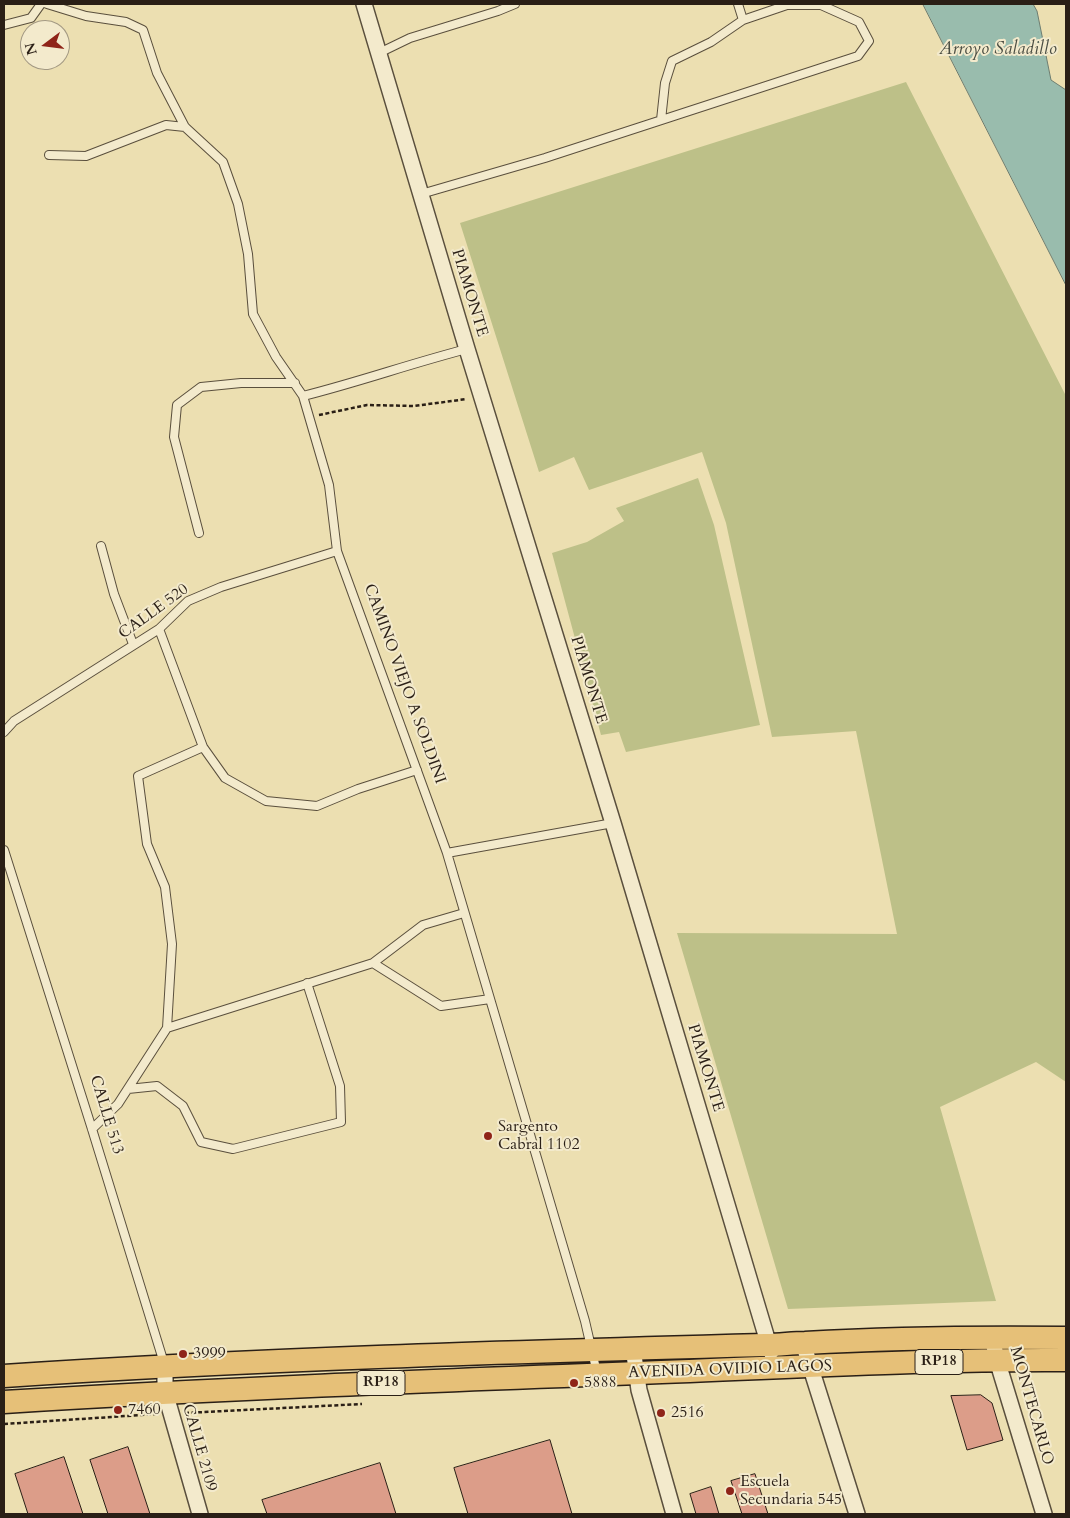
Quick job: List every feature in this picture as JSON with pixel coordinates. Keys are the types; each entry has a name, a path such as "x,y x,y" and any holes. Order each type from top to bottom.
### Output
{"main road":[{"name":"AVENIDA OVIDIO LAGOS","path":"4,1376 165,1366 592,1349 992,1337 1066,1338"},
{"name":"AVENIDA OVIDIO LAGOS","path":"4,1402 168,1403 598,1374 997,1360 1066,1360"}],"street":[{"name":"PIAMONTE","path":"364,4 770,1345 774,1368"},
{"name":"MONTECARLO","path":"992,1337 997,1360 1044,1514"},
{"path":"803,1343 857,1514"},
{"path":"634,1348 639,1390 674,1514"},
{"name":"CALLE 513","path":"165,1366 168,1403"},
{"name":"CALLE 2109","path":"168,1403 200,1514"}],"lane":[{"path":"4,25 32,18 41,4"},
{"name":"CAMINO VIEJO A SOLDINI","path":"51,4 86,16 126,22 143,30 157,73 185,127 223,162 238,204 248,254 253,314 276,357 304,396 311,417 329,485 337,551 447,853 585,1321 598,1374"},
{"path":"379,52 410,38 515,4"},
{"path":"738,4 743,20"},
{"path":"421,194 545,158 858,56 869,40 859,22 820,5 787,5 743,20 711,42 672,60 665,82 661,120"},
{"path":"49,155 86,156 166,125 185,127"},
{"path":"304,396 337,388 416,362 467,349"},
{"path":"200,533 174,437 177,406 201,387 241,383 294,383"},
{"path":"100,546 114,594 133,644"},
{"name":"CALLE 520","path":"4,732 14,722 159,629 188,601 221,586 337,551"},
{"path":"159,629 203,747 225,778 266,801 317,806 417,770"},
{"path":"92,1129 118,1104 167,1028 172,944 165,887 147,844 138,776 203,747"},
{"path":"447,853 613,823"},
{"name":"CALLE 513","path":"4,850 165,1366"},
{"path":"167,1028 373,963 423,925 464,913"},
{"path":"373,963 441,1006 490,999"},
{"path":"128,1089 157,1086 182,1106 201,1142 233,1149 341,1122 340,1086 307,983"}],"path":[{"path":"311,417 367,405 414,406 482,398"},
{"path":"4,1424 168,1403 370,1403"}],"green space":[{"path":"906,82 1066,396 1066,1082 1036,1062 940,1107 996,1301 788,1309 677,933 897,934 856,731 772,737 726,523 702,452 589,490 574,457 539,472 460,223"},
{"path":"698,478 714,525 760,725 626,752 619,732 601,735 552,553 587,542 624,521 616,508"}],"water":[{"name":"Arroyo Saladillo","path":"923,4 1033,4 1037,11 1051,80 1066,90 1066,285"}],"building":[{"path":"981,1395 992,1403 1003,1440 967,1450 951,1396"},
{"path":"550,1440 572,1514 468,1514 454,1468"},
{"path":"128,1447 150,1514 108,1514 90,1460"},
{"path":"64,1457 83,1514 28,1514 15,1474"},
{"path":"380,1463 396,1514 267,1514 262,1500"},
{"path":"755,1474 768,1514 742,1514 731,1481"},
{"path":"711,1487 719,1514 696,1514 690,1494"}],"place":[{"name":"Sargento Cabral 1102","path":"488,1136"},
{"name":"3999","path":"183,1354"},
{"name":"5888","path":"574,1383"},
{"name":"7460","path":"118,1410"},
{"name":"2516","path":"661,1413"},
{"name":"Escuela Secundaria 545","path":"730,1491"}]}
